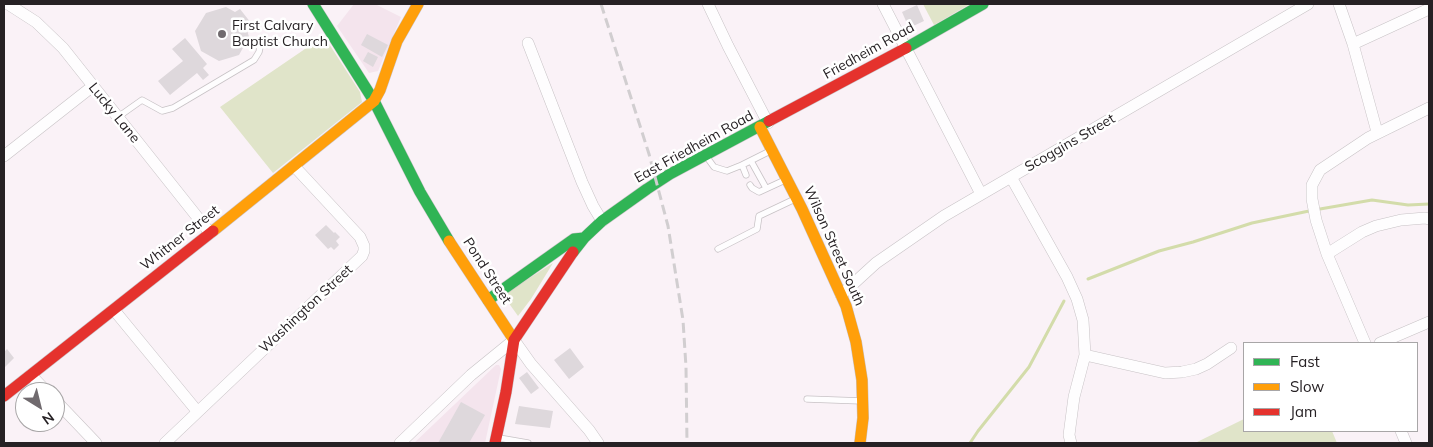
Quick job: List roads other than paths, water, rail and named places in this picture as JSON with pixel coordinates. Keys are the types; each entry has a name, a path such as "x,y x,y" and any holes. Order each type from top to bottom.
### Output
{"street":[{"name":"Lucky Lane","path":"10,4 50,34 210,233"},
{"name":"Pond Street","path":"313,4 374,101 420,192 444,234 531,364 589,430 598,443"},
{"path":"374,101 380,90 397,41 418,4"},
{"path":"708,4 764,125"},
{"path":"883,4 981,194"},
{"name":"Friedheim Road","path":"764,125 983,4"},
{"name":"Scoggins Street","path":"841,294 876,263 918,233 981,194 1308,4"},
{"path":"1339,4 1353,44 1377,132"},
{"path":"1353,44 1429,10"},
{"path":"528,43 582,182 602,222"},
{"path":"4,156 93,86"},
{"name":"Whitner Street","path":"4,396 374,101"},
{"path":"1365,342 1327,254 1316,220 1312,199 1312,185 1316,176 1326,166 1377,132 1429,108"},
{"name":"Wilson Street South","path":"764,125 772,150 846,306 856,342 862,380 860,443"},
{"name":"East Friedheim Road","path":"488,300 574,239 584,238 602,222 647,189 764,125"},
{"name":"Washington Street","path":"165,443 362,256 364,251 360,237 294,166"},
{"path":"1011,177 1057,255 1077,299 1083,320 1085,355 1074,397 1069,435 1071,443"},
{"path":"1327,254 1362,232 1376,226 1401,220 1429,219"},
{"path":"400,443 471,375 514,340 566,261 584,238"},
{"path":"114,310 197,412"},
{"path":"1382,342 1429,322"},
{"path":"496,440 514,340"},
{"path":"1085,355 1165,373 1196,369 1231,348"},
{"path":"31,375 38,382"},
{"path":"65,410 96,443"}],"lane":[{"path":"118,117 142,100 162,111 173,108 254,60 259,52 262,38"},
{"path":"706,156 714,167 727,171 742,166 772,150"},
{"path":"751,161 766,188"},
{"path":"742,166 746,176"},
{"path":"750,185 759,192 787,179"},
{"path":"718,249 757,229 759,216 796,198"},
{"path":"807,399 862,401"},
{"path":"496,440 528,443"}],"waterway":[{"path":"1320,209 1372,200 1408,205 1429,204"},
{"path":"1088,279 1159,251 1252,223 1309,211"},
{"path":"970,443 1029,367 1064,301"}],"railway":[{"path":"601,4 649,154 668,226 683,320 687,443"}],"place":[{"name":"First Calvary Baptist Church","path":"222,34"}]}
